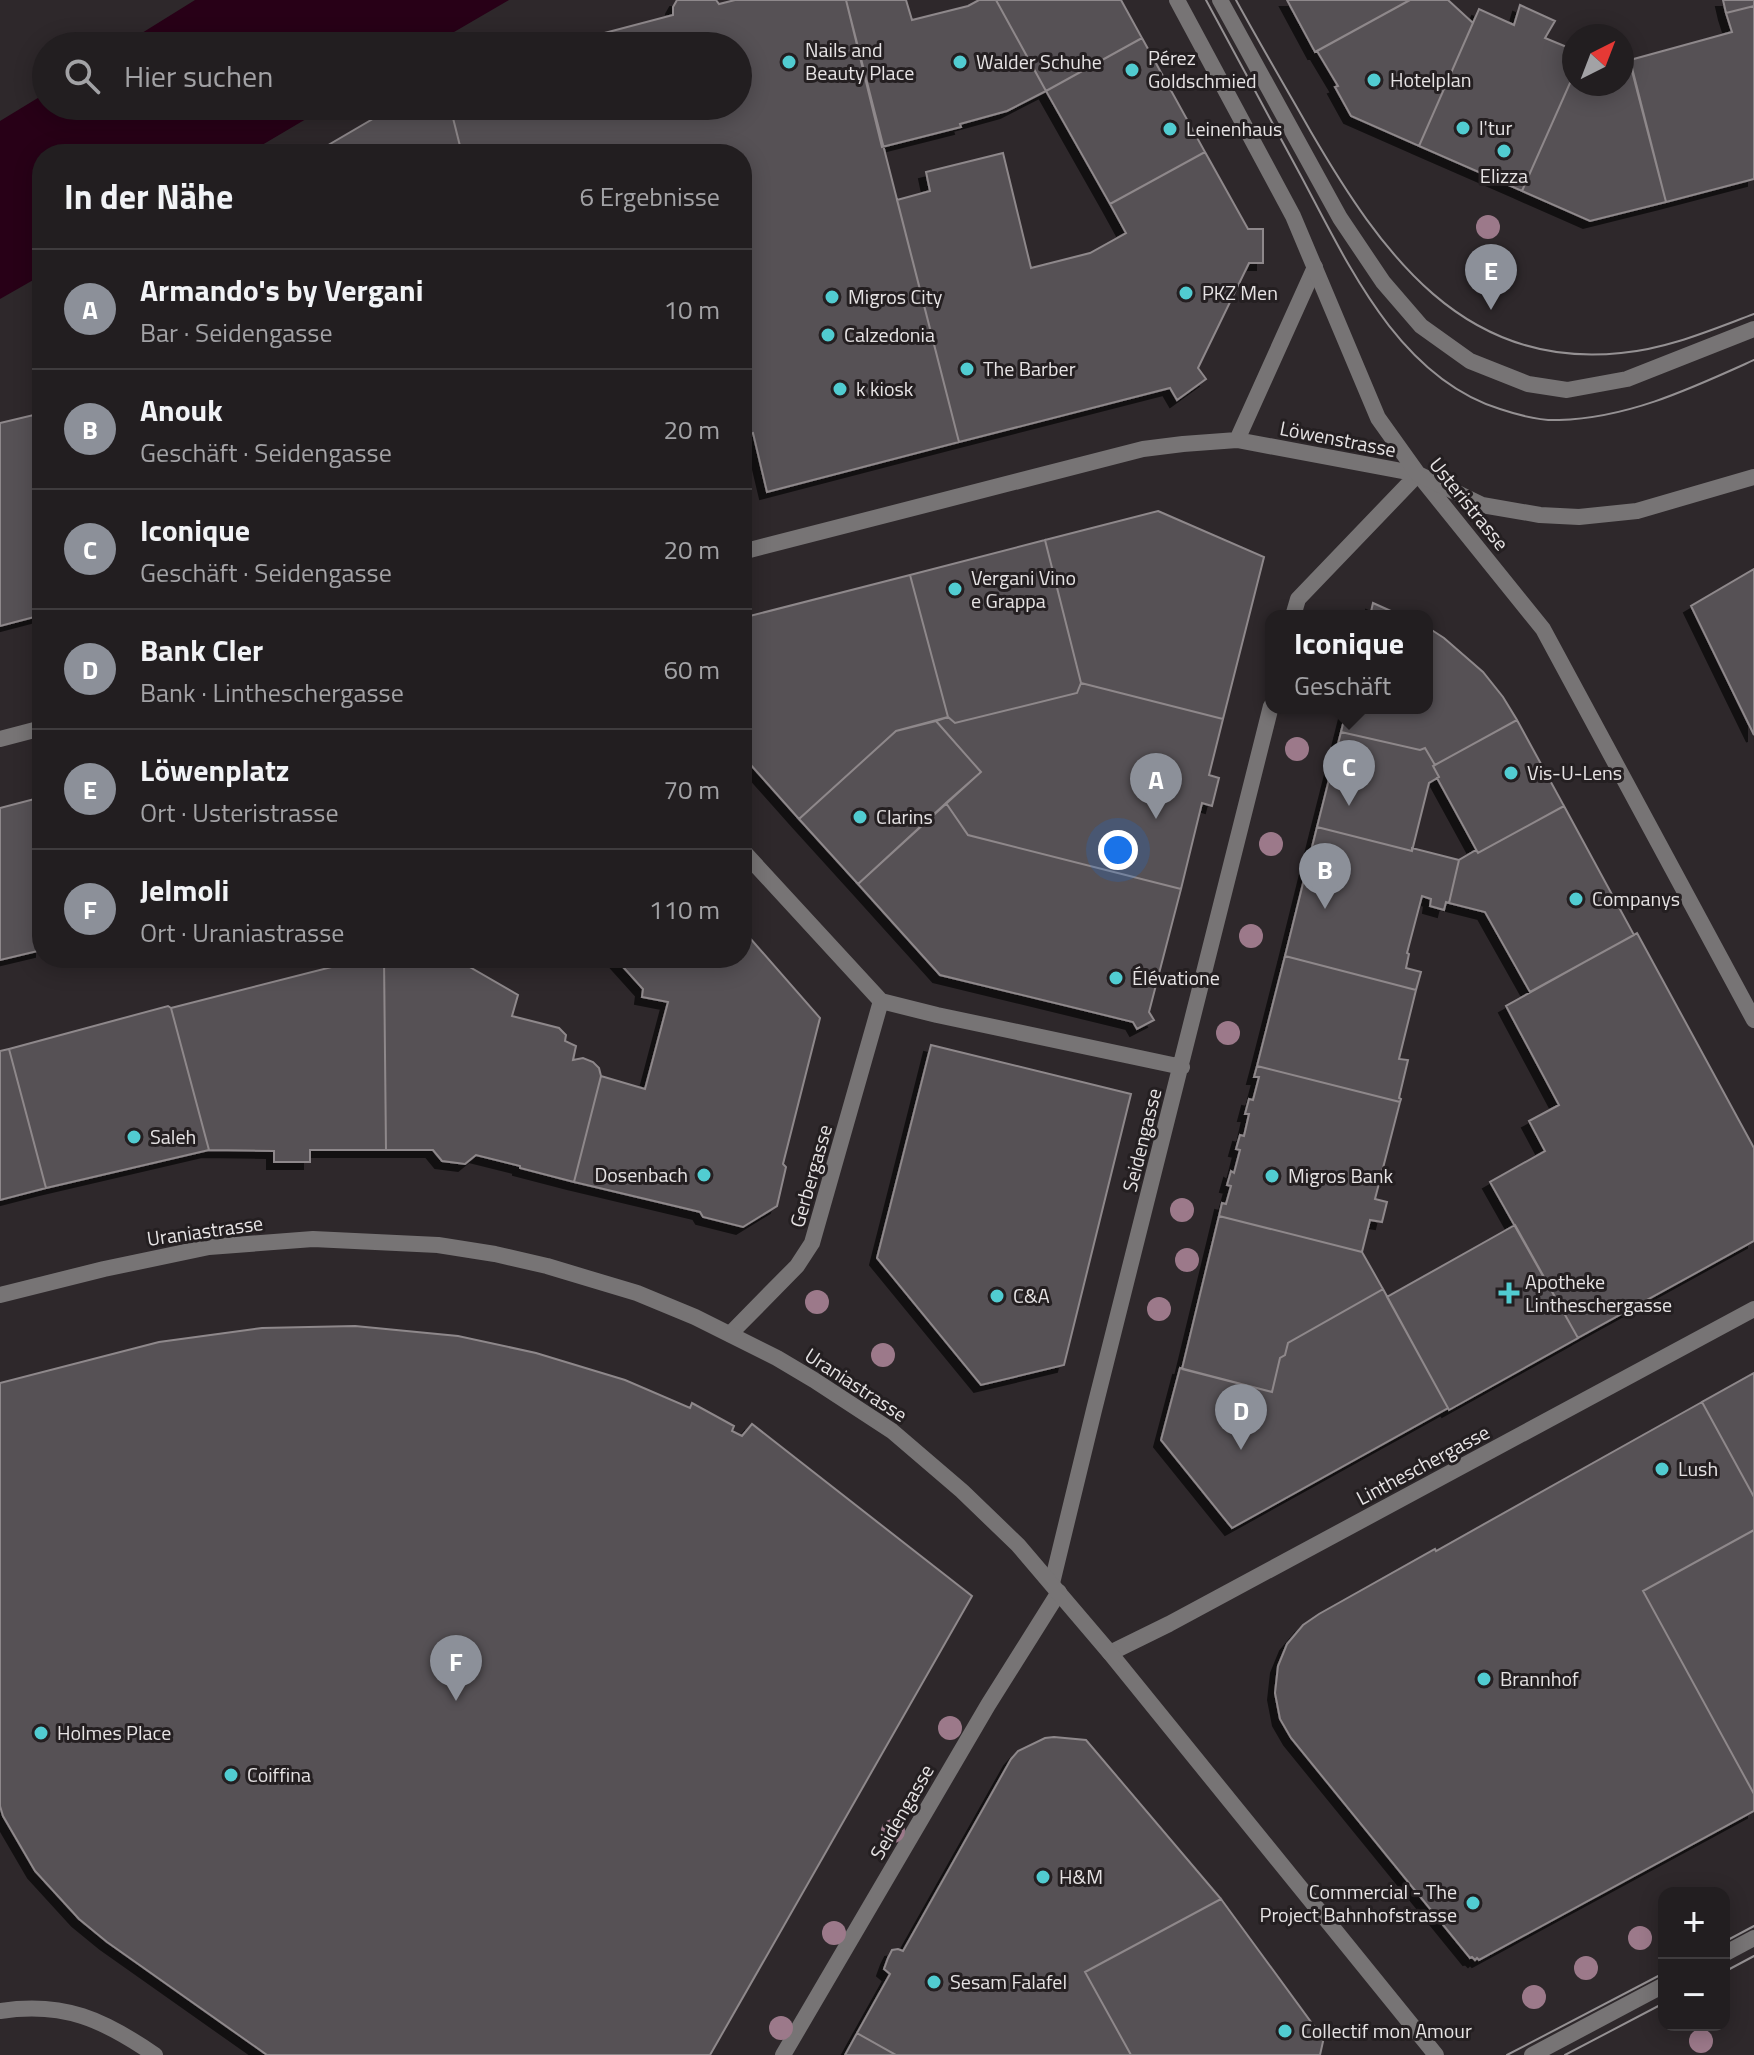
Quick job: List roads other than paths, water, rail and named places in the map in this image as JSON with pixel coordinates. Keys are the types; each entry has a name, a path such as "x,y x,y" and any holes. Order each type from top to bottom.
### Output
{"street":[{"name":"Usteristrasse","path":"1177,0 1293,216 1378,418 1418,474 1543,629 1754,1020"},
{"path":"1220,0 1340,218 1383,282 1421,326 1470,361 1528,384 1567,390 1627,379 1754,329"},
{"path":"1237,440 1315,267"},
{"name":"Löwenstrasse","path":"752,549 1143,449 1237,440 1418,474 1482,505 1540,515 1579,517 1637,511 1754,477"},
{"path":"1295,610 1298,599 1418,474"},
{"name":"Seidengasse","path":"783,2055 1056,1588 1094,1410 1269,714"},
{"path":"0,739 32,731"},
{"path":"752,861 881,1001 1182,1067"},
{"name":"Gerbergasse","path":"730,1334 797,1266 812,1243 881,1001"},
{"name":"Uraniastrasse","path":"0,1295 209,1247 313,1239 438,1245 547,1266 637,1293 730,1334 814,1380 892,1431 990,1517 1056,1588 1110,1653 1436,2055"},
{"name":"Lintheschergasse","path":"1110,1653 1754,1309"},
{"path":"1730,1951 1754,1938"},
{"path":"1532,2055 1658,1988"},
{"path":"0,2011 59,2010 88,2017 155,2055"}],"tram line":[{"path":"1206,0 1338,245 1380,314 1432,371 1464,393 1500,409 1529,417 1551,420 1585,418 1660,400 1754,360"},
{"path":"1236,0 1311,132 1367,220 1398,259 1433,294 1472,322 1516,343 1565,353 1621,353 1672,343 1754,314"},
{"path":"1730,1939 1754,1926"},
{"path":"1730,1969 1754,1956"},
{"path":"1507,2055 1658,1976"},
{"path":"1565,2055 1658,2006"}],"place":[{"name":"Nails and Beauty Place","path":"789,62"},
{"name":"Walder Schuhe","path":"960,62"},
{"name":"Pérez Goldschmied","path":"1132,70"},
{"name":"Hotelplan","path":"1374,80"},
{"name":"l'tur","path":"1463,128"},
{"name":"Leinenhaus","path":"1170,129"},
{"name":"Elizza","path":"1504,151"},
{"name":"PKZ Men","path":"1186,293"},
{"name":"Migros City","path":"832,297"},
{"name":"Löwenplatz","path":"1491,310"},
{"name":"Calzedonia","path":"828,335"},
{"name":"The Barber","path":"967,369"},
{"name":"k kiosk","path":"840,389"},
{"name":"Vergani Vino e Grappa","path":"955,589"},
{"name":"Vis-U-Lens","path":"1511,773"},
{"name":"Iconique","path":"1349,806"},
{"name":"Clarins","path":"860,817"},
{"name":"Armando's by Vergani","path":"1156,819"},
{"name":"Companys","path":"1576,899"},
{"name":"Anouk","path":"1325,909"},
{"name":"Élévatione","path":"1116,978"},
{"name":"Saleh","path":"134,1137"},
{"name":"Dosenbach","path":"704,1175"},
{"name":"Migros Bank","path":"1272,1176"},
{"name":"Apotheke Lintheschergasse","path":"1509,1293"},
{"name":"C&A","path":"997,1296"},
{"name":"Bank Cler","path":"1241,1450"},
{"name":"Lush","path":"1662,1469"},
{"name":"Brannhof","path":"1484,1679"},
{"name":"Jelmoli","path":"456,1701"},
{"name":"Holmes Place","path":"41,1733"},
{"name":"Coiffina","path":"231,1775"},
{"name":"H&M","path":"1043,1877"},
{"name":"Commercial - The Project Bahnhofstrasse","path":"1473,1903"},
{"name":"Sesam Falafel","path":"934,1982"},
{"name":"Collectif mon Amour","path":"1285,2031"}]}
